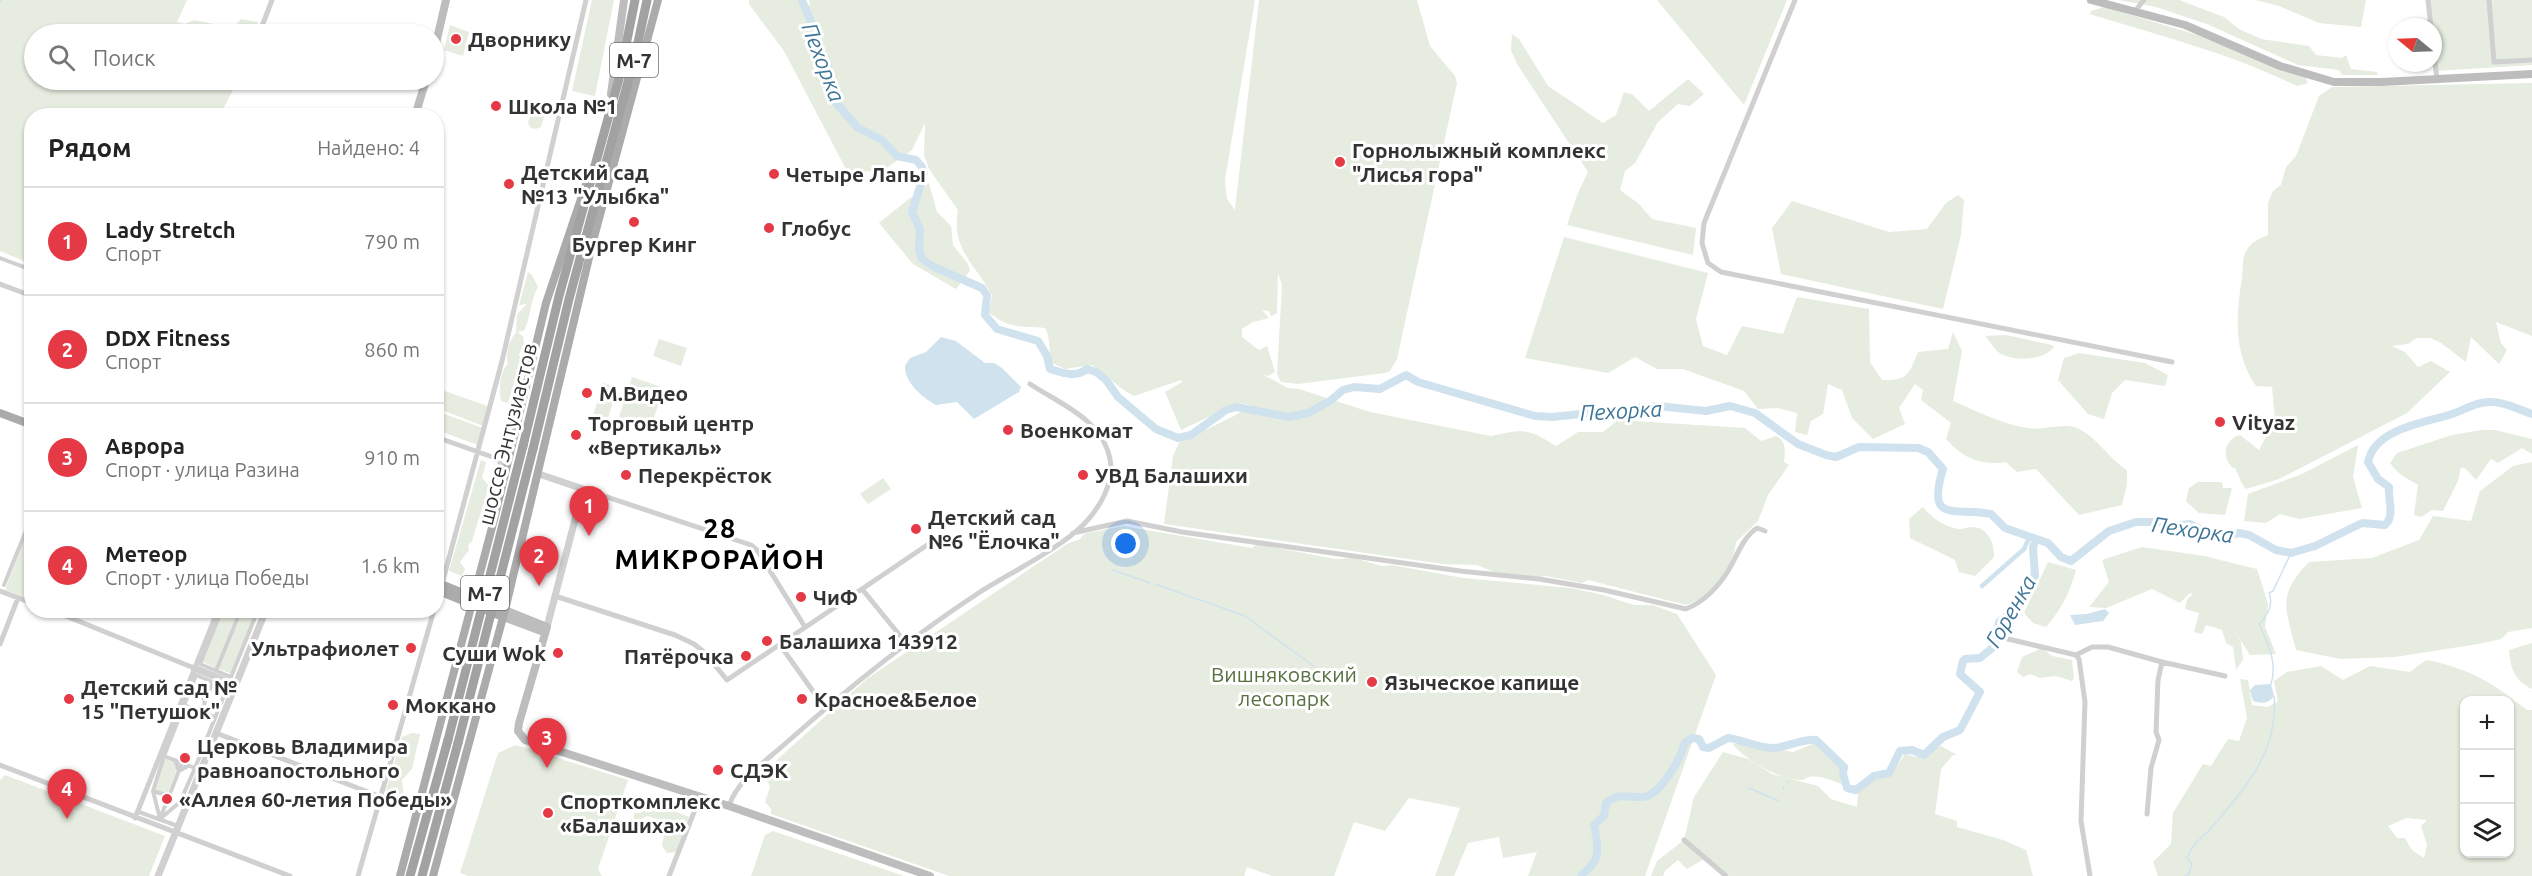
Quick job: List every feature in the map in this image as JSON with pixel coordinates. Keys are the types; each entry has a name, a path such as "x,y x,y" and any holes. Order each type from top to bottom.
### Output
{"highway":[{"name":"шоссе Энтузиастов","path":"422,876 458,743 528,448 559,296 620,75 635,0"},
{"name":"шоссе Энтузиастов","path":"410,876 600,187 636,52 647,0"}],"main road":[{"path":"440,24 446,0"},
{"path":"607,120 624,0"},
{"path":"433,876 504,613 593,241 658,0"},
{"path":"2091,0 2205,32 2280,66 2323,80 2352,82 2437,80 2532,74"},
{"path":"417,108 423,90"},
{"path":"600,187 624,129"},
{"path":"399,876 494,520 546,303 568,232 598,153"},
{"path":"0,413 24,422"},
{"path":"494,520 495,532 503,541 517,540 524,533"},
{"path":"444,589 546,630 519,731 525,740 775,822 930,876"},
{"path":"443,712 454,705 466,705 472,712 473,724"}],"street":[{"path":"263,24 272,0"},
{"path":"444,570 479,452 541,198 586,0"},
{"path":"1795,0 1704,223 1702,243 1708,263 1721,272 2172,362"},
{"path":"2135,11 2144,0"},
{"path":"2428,0 2430,18"},
{"path":"2489,0 2494,62 2532,60"},
{"path":"2436,72 2437,80"},
{"path":"0,258 24,267"},
{"path":"0,284 24,293"},
{"path":"729,807 733,795 741,786 825,708 906,643 1073,533 1083,525 1098,506 1107,491 1110,460 1099,435 1081,415 1030,384"},
{"path":"444,440 498,459 503,458 512,447"},
{"path":"498,459 505,476"},
{"path":"539,474 745,542 757,550 805,627"},
{"path":"546,630 583,489"},
{"path":"1073,533 1126,521 1182,532 1470,573 1539,579 1604,590 1686,609 1698,603 1727,573 1750,533 1757,528 1764,531"},
{"path":"24,535 2,588 24,600"},
{"path":"555,596 675,635 694,644 704,652 727,680 939,537"},
{"path":"862,589 906,643"},
{"path":"0,644 18,598"},
{"path":"71,618 236,685"},
{"path":"137,815 215,618"},
{"path":"219,618 200,664 231,677 255,618"},
{"path":"216,671 238,618"},
{"path":"158,876 263,618"},
{"path":"358,876 433,618"},
{"path":"2004,638 2076,655 2092,647 2108,647 2225,676"},
{"path":"780,645 825,708"},
{"path":"2076,655 2082,669 2085,702 2080,821 2090,876"},
{"path":"2147,814 2151,768 2158,740 2156,732 2158,680 2162,662"},
{"path":"196,675 227,688 180,802 160,819 153,791 164,756 196,675"},
{"path":"193,682 205,702"},
{"path":"202,711 213,683"},
{"path":"184,705 215,717"},
{"path":"216,734 380,799 417,811"},
{"path":"164,756 195,768"},
{"path":"175,760 179,771"},
{"path":"160,819 182,763"},
{"path":"0,765 176,829 290,876"},
{"path":"179,771 189,766"},
{"path":"153,791 180,802"},
{"path":"669,876 700,797"},
{"path":"137,815 160,819 176,829"},
{"path":"1684,840 1726,876"}],"green space":[{"path":"0,0 187,0 177,22 185,24 24,24 24,90 233,90 224,108 24,108 24,261 0,251"},
{"path":"592,0 614,0 595,96 572,91"},
{"path":"749,0 799,0 805,8 810,4 809,0 1255,0 1225,180 1227,199 1235,210 1259,0 1417,0 1430,46 1455,76 1457,83 1397,359 1390,371 1385,373 1298,384 1281,382 1277,374 1282,285 1278,273 1277,313 1271,316 1269,311 1262,310 1269,318 1253,322 1242,329 1242,337 1259,350 1267,346 1275,372 1268,376 1262,374 1288,388 1299,389 1370,412 1491,436 1519,431 1532,433 1556,446 1578,432 1603,432 1618,420 1745,428 1761,441 1776,436 1780,438 1784,447 1784,462 1789,465 1768,495 1758,521 1736,542 1731,562 1720,581 1704,596 1686,605 1588,580 1582,583 1546,576 1496,573 1477,565 1443,564 1164,524 1173,456 1179,443 1236,415 1251,405 1239,403 1181,430 1165,392 1182,382 1181,380 1134,396 1092,365 1065,369 1052,363 1045,328 1010,324 989,313 992,295 961,246 957,224 958,210 929,169 924,155 925,123 912,150 884,170 848,173 784,51 749,4"},
{"path":"1657,0 1787,0 1744,105"},
{"path":"2119,0 2179,0 2224,17 2239,29 2261,39 2309,46 2316,55 2342,58 2346,55 2351,69 2377,72 2378,75 2342,75 2339,70 2298,65 2207,24 2156,7"},
{"path":"2256,0 2366,0 2361,27 2319,23 2279,6"},
{"path":"2428,0 2532,0 2532,65 2442,71 2442,18 2431,18"},
{"path":"2104,7 2201,36 2305,77 2308,83 2297,86 2246,64 2090,14 2091,11"},
{"path":"241,19 258,22 257,24 237,24"},
{"path":"194,20 214,24 185,24"},
{"path":"450,25 469,32 463,56 444,50"},
{"path":"1512,34 1519,39 1548,86 1603,123 1616,115 1624,92 1633,95 1649,111 1688,79 1704,94 1690,106 1678,104 1658,122 1635,163 1625,171 1620,190 1639,204 1652,219 1696,228 1693,255 1567,225 1588,172 1517,64 1511,50"},
{"path":"2532,83 2532,336 2496,322 2501,343 2507,350 2499,364 2471,337 2466,362 2441,343 2430,338 2417,338 2408,344 2392,346 2405,352 2418,367 2431,361 2450,372 2407,413 2279,479 2246,489 2227,460 2227,447 2232,439 2240,435 2259,450 2275,420 2272,387 2256,386 2243,360 2240,347 2238,306 2244,257 2251,245 2268,235 2268,203 2273,191 2281,185 2286,167 2296,156 2319,96 2332,87"},
{"path":"539,102 544,103 547,108 541,127 531,128 528,123 533,106"},
{"path":"929,183 937,212 951,226 953,245 968,264 970,271 956,289 913,264 879,223"},
{"path":"1958,195 1964,200 1961,235 1943,309 1781,274 1772,228 1792,201 1889,232 1927,229 1946,203"},
{"path":"1564,237 1708,273 1696,319 1703,346 1727,355 1742,326 1783,334 1797,297 1869,309 1870,362 1882,380 1897,379 1906,375 1918,352 1948,349 1953,332 1962,351 1953,401 2008,424 2033,429 2071,426 2084,432 2127,470 2127,485 2122,505 2079,515 2036,469 2017,472 2006,462 1988,463 1966,456 1946,439 1951,423 1921,400 1923,390 1915,384 1899,408 1905,424 1873,439 1852,418 1842,390 1828,384 1823,414 1811,421 1807,435 1795,432 1797,413 1778,408 1758,409 1744,391 1683,369 1657,369 1635,357 1608,373 1525,358"},
{"path":"528,272 538,287 524,331 519,331 524,342 508,403 501,401 500,381 508,364 507,352 510,343 516,333 517,314 527,304 519,305"},
{"path":"2006,335 2054,347 2044,355 2037,357 2022,359 2007,357 1999,353 1985,336"},
{"path":"659,339 687,348 681,366 653,356"},
{"path":"2079,353 2145,363 2168,375 2165,386 2125,380 2112,393 2104,419 2088,414 2058,380 2064,358"},
{"path":"632,377 664,388 650,429 619,417"},
{"path":"603,383 618,387 606,424 592,419"},
{"path":"444,391 485,405 487,407 483,426 444,411"},
{"path":"444,414 483,428 478,445 444,433"},
{"path":"2495,430 2532,439 2532,454 2522,448 2498,463 2491,459 2476,480 2461,467 2458,481 2443,511 2432,510 2421,517 2414,515 2418,485 2399,473 2390,463 2397,453 2452,435"},
{"path":"2358,445 2353,477 2362,508 2299,519 2280,514 2266,523 2244,521 2248,494 2302,474"},
{"path":"481,460 486,462 482,478 489,486 472,541 468,545 469,550 460,562 465,569 462,576 449,571"},
{"path":"2532,462 2532,628 2508,632 2501,639 2478,644 2395,657 2340,659 2296,650 2286,603 2292,584 2309,562 2372,558 2419,540 2433,516 2471,521 2480,491 2513,466"},
{"path":"883,478 891,489 868,504 860,494"},
{"path":"2198,482 2222,482 2223,488 2232,488 2225,515 2199,513 2186,501 2189,488"},
{"path":"1923,507 1947,526 1958,529 1972,527 1982,530 1992,542 1994,557 1975,576 1959,572 1955,560 1910,538 1909,519"},
{"name":"Вишняковский лесопарк","path":"1123,526 1252,548 1257,544 1335,559 1354,558 1382,566 1392,565 1463,578 1571,588 1634,605 1653,605 1677,614 1716,675 1645,876 1528,876 1537,852 1503,858 1499,837 1468,843 1454,876 1435,876 1460,808 1409,798 1385,831 1354,822 1334,876 1272,876 1247,867 1244,876 949,876 771,814 771,809 765,802 770,787 767,780 769,767 868,678 1067,544 1080,539 1084,534"},
{"path":"24,540 24,597 5,590"},
{"path":"2142,547 2204,556 2257,569 2268,604 2265,627 2276,654 2250,655 2232,627 2241,642 2243,660 2236,670 2233,647 2226,643 2222,630 2206,625 2202,634 2194,632 2199,613 2185,609 2187,599 2193,594 2190,593 2180,603 2152,589 2106,608 2089,607 2109,582 2102,560"},
{"path":"2048,562 2076,570 2064,600 2046,627 2033,623 2024,613"},
{"path":"221,618 236,618 216,668 203,662"},
{"path":"240,618 255,618 232,674 219,669"},
{"path":"2532,643 2532,689 2521,682 2514,673 2509,650"},
{"path":"2042,648 2052,656 2072,660 2074,678 2072,681 2056,676 2040,678 2030,674 2023,677 2017,672 2022,657"},
{"path":"2426,660 2441,663 2468,672 2508,696 2460,696 2460,858 2514,858 2514,700 2527,710 2532,710 2532,876 2158,876 2153,862 2171,844 2173,813 2203,764 2211,766 2228,739 2239,741 2247,718 2240,679 2248,680 2252,705 2268,707 2278,701 2274,681 2287,672 2321,666 2343,680 2370,666 2410,672","holes":["2407,818 2427,820 2421,826 2427,845 2424,858 2412,850 2405,838 2397,838 2388,826"]},
{"path":"412,733 420,734 412,769 402,780 404,798 408,804 406,805 384,797 402,737"},
{"path":"1739,741 1793,752 1815,743 1841,767 1841,784 1821,777 1800,780 1772,773 1733,745"},
{"name":"Спорткомплекс «Балашиха»","path":"516,745 628,780 598,869 602,876 468,876 460,873 498,753"},
{"path":"1941,746 1957,755 1953,755 1941,769 1935,814 1957,821 1957,827 2003,840 2026,850 2033,876 1730,876 1706,858 1687,869 1678,860 1665,871 1663,876 1651,876 1657,861 1684,840 1694,797 1723,752 1748,759 1772,774 1818,786 1831,799 1857,807 1858,793 1875,774 1886,778 1905,754 1916,757"},
{"path":"164,758 174,762 177,769 167,795 153,790"},
{"path":"5,775 165,836 149,876 0,876 0,780"},
{"path":"640,797 689,817 676,852 667,853 662,846 664,835 673,830 668,822 647,816 633,823 634,813 641,813 646,804 638,801"},
{"path":"773,831 904,876 751,876 765,835"}],"water":[{"path":"941,337 956,341 985,363 994,363 1002,368 1021,387 1019,392 974,419 957,402 936,405 926,398 911,384 905,366 910,358 926,352"},
{"path":"2105,609 2109,613 2103,621 2075,625 2070,615 2087,614"},
{"path":"2271,684 2274,696 2272,699 2265,703 2253,701 2250,690 2255,685"}],"waterway":[{"name":"Пехорка","path":"802,0 814,30 814,42 818,54 828,65 832,96 837,104 858,128 882,140 897,156 916,160 922,167 924,174 912,212 920,229 919,251 922,259 934,267 982,288 987,295 985,315 997,329 1038,341 1047,356 1050,369 1069,374 1087,369 1096,372 1106,380 1118,397 1156,429 1178,438 1191,435 1226,410 1237,407 1289,417 1308,413 1330,401 1343,390 1354,387 1380,389 1406,375 1418,382 1535,416 1552,417 1658,406 1706,411 1730,406 1755,413 1798,444 1826,455 1836,457 1859,447 1918,448 1928,452 1943,469 1938,498 1941,506 1947,510 1991,514 2005,528 2048,543 2061,557 2071,561 2109,531 2136,522 2160,522 2173,526 2190,524 2214,536 2222,537 2239,533 2249,535 2276,550 2291,553 2315,546 2362,523 2385,525 2390,517 2389,487 2378,479 2368,462 2380,441 2415,424 2482,403 2502,403 2532,414"},
{"path":"1982,586 2024,549 2029,538"},
{"name":"Горенка","path":"1581,876 1591,866 1596,856 1594,825 1604,816 1606,803 1619,797 1642,797 1656,791 1674,767 1685,743 1692,738 1699,739 1703,747 1709,748 1728,738 1774,748 1816,740 1844,767 1843,774 1847,788 1856,790 1874,776 1889,773 1900,751 1912,750 1924,755 1943,737 1960,730 1980,692 1960,674 1963,661 1980,658 1995,644 1999,622 2010,613 2024,585 2035,576 2033,548 2035,539"},
{"path":"2271,684 2272,660 2259,624 2269,610 2271,602 2269,593 2273,591 2291,553"},
{"path":"1113,570 1150,583"},
{"path":"1155,584 1245,616 1315,667"},
{"path":"2185,876 2189,874 2192,864 2187,858 2192,848 2237,797 2266,751 2274,715 2274,696"},
{"path":"1749,788 1779,801"}],"place":[{"name":"Дворнику","path":"456,39"},
{"name":"Школа №1","path":"496,106"},
{"name":"Горнолыжный комплекс \"Лисья гора\"","path":"1340,162"},
{"name":"Четыре Лапы","path":"774,174"},
{"name":"Детский сад №13 \"Улыбка\"","path":"509,184"},
{"name":"Бургер Кинг","path":"634,222"},
{"name":"Глобус","path":"769,228"},
{"name":"М.Видео","path":"587,393"},
{"name":"Vityaz","path":"2220,422"},
{"name":"Военкомат","path":"1008,430"},
{"name":"Торговый центр «Вертикаль»","path":"576,435"},
{"name":"Перекрёсток","path":"626,475"},
{"name":"УВД Балашихи","path":"1083,475"},
{"name":"Детский сад №6 \"Ёлочка\"","path":"916,529"},
{"name":"Lady Stretch","path":"589,536"},
{"name":"DDX Fitness","path":"539,586"},
{"name":"ЧиФ","path":"801,597"},
{"name":"Балашиха 143912","path":"767,641"},
{"name":"Ультрафиолет","path":"411,648"},
{"name":"Суши Wok","path":"558,653"},
{"name":"Пятёрочка","path":"746,656"},
{"name":"Языческое капище","path":"1372,682"},
{"name":"Детский сад № 15 \"Петушок\"","path":"69,699"},
{"name":"Красное&Белое","path":"802,699"},
{"name":"Моккано","path":"393,705"},
{"name":"Церковь Владимира равноапостольного","path":"185,758"},
{"name":"Аврора","path":"547,768"},
{"name":"СДЭК","path":"718,770"},
{"name":"«Аллея 60-летия Победы»","path":"167,799"},
{"name":"Спорткомплекс «Балашиха»","path":"548,813"},
{"name":"Метеор","path":"67,819"}],"district":[{"name":"28 МИКРОРАЙОН","path":"720,544"}]}
